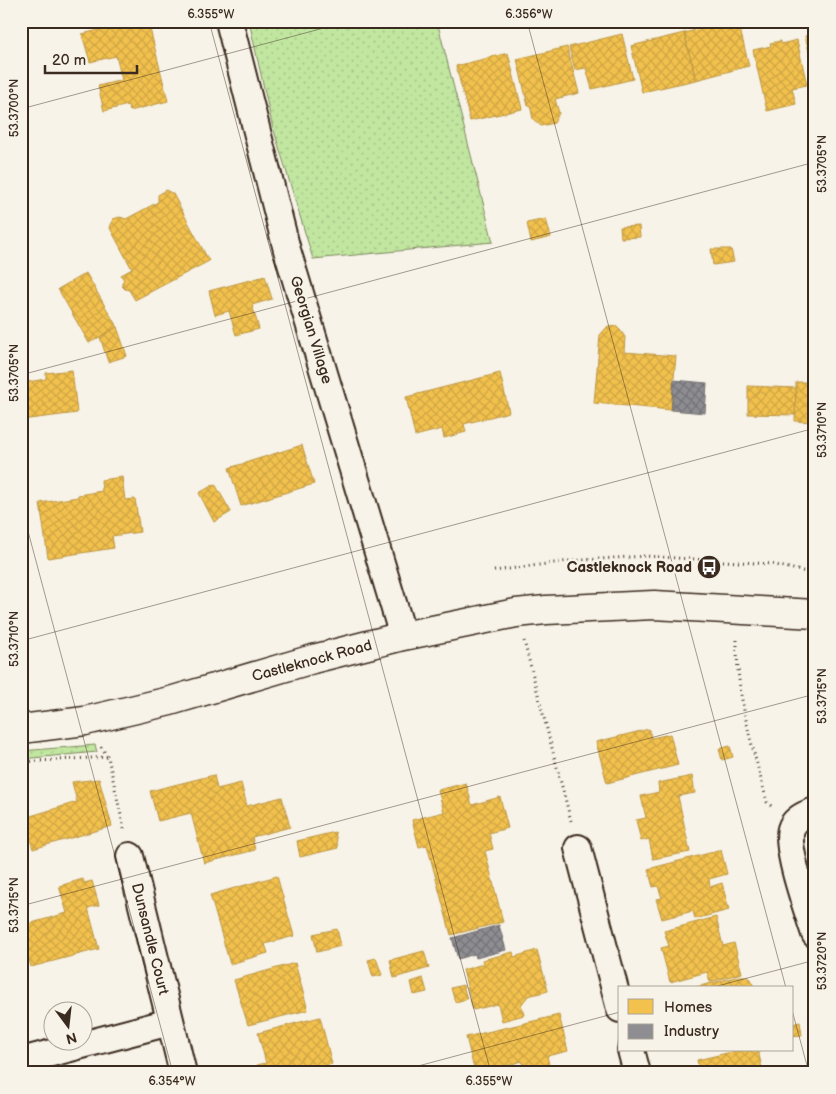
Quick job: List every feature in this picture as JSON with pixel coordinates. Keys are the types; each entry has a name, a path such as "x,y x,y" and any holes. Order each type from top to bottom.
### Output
{"main road":[{"name":"Castleknock Road","path":"21,729 85,721 170,701 313,659 403,636 516,613 654,605 815,614"}],"street":[{"name":"Georgian Village","path":"229,21 287,250 403,636"},
{"path":"805,816 791,830 790,849 815,934"},
{"name":"Dunsandle Court","path":"128,845 183,1073"},
{"path":"578,848 618,1001"},
{"path":"21,1061 170,1022"},
{"path":"631,1052 636,1073"}],"path":[{"path":"494,571 569,561 645,556 771,564 815,574"},
{"path":"738,609 737,656 743,709 768,802 778,814 805,816"},
{"path":"516,613 578,848"},
{"path":"85,721 108,757 128,845"},
{"path":"21,762 108,757"}],"green space":[{"path":"249,21 437,21 493,242 313,259 272,124"},
{"path":"95,745 97,752 21,759 21,751"}],"building: Homes":[{"path":"105,21 148,21 168,101 130,111 128,105 104,111 98,86 122,80 116,56 90,62 82,34 107,28"},
{"path":"730,21 738,21 749,66 696,80 684,33"},
{"path":"684,33 696,80 642,92 631,46"},
{"path":"622,34 633,79 592,89 586,68 575,70 569,47"},
{"path":"815,34 815,75 805,36"},
{"path":"797,40 807,85 792,88 796,104 767,111 753,50 771,46 770,43 781,41 781,44"},
{"path":"567,47 579,93 555,99 559,113 554,123 541,126 533,119 530,105 528,106 517,59"},
{"path":"508,53 522,109 470,121 456,66"},
{"path":"166,190 173,194 209,261 135,300 129,290 122,286 124,280 121,275 132,269 110,228 113,219 120,217 126,219 158,202 158,195"},
{"path":"546,219 551,237 531,242 527,223"},
{"path":"639,226 640,237 621,238 620,227"},
{"path":"711,249 731,249 734,262 713,265"},
{"path":"86,273 117,327 89,343 58,289"},
{"path":"265,276 272,299 252,305 259,329 236,335 229,311 215,315 209,291"},
{"path":"608,326 618,327 625,337 624,352 676,356 671,410 594,403 600,335"},
{"path":"117,327 127,356 108,362 100,337"},
{"path":"72,370 77,413 21,420 21,383 46,379 46,373"},
{"path":"500,373 509,412 464,424 466,432 444,438 442,429 415,436 406,397"},
{"path":"796,382 815,382 815,426 814,422 795,421"},
{"path":"748,386 796,388 795,415 748,414"},
{"path":"302,445 314,484 241,506 229,468"},
{"path":"122,477 125,500 135,499 140,532 112,536 114,548 48,558 40,503 102,491 101,480"},
{"path":"215,484 231,512 214,522 199,493"},
{"path":"649,729 651,738 670,734 678,765 607,783 596,742"},
{"path":"730,746 733,757 722,760 719,749"},
{"path":"214,775 217,789 241,783 247,806 282,797 290,827 252,837 255,850 204,863 191,813 158,821 150,791"},
{"path":"692,776 695,793 678,796 690,852 653,859 649,839 641,841 636,820 646,818 641,796 659,792 658,783"},
{"path":"99,779 112,826 33,849 24,818 77,802 72,782"},
{"path":"466,783 472,805 500,797 508,828 489,833 493,849 485,851 503,922 451,935 427,845 419,847 412,820 444,812 438,790"},
{"path":"335,832 338,848 300,857 297,841"},
{"path":"721,850 727,874 709,879 710,887 722,883 729,910 695,919 693,911 662,919 656,899 662,898 658,886 653,887 648,869"},
{"path":"277,876 294,936 265,944 268,953 230,964 210,895"},
{"path":"83,879 84,883 92,881 99,905 88,908 99,949 31,967 21,926 67,913 59,886"},
{"path":"716,917 723,946 734,943 742,973 710,982 707,972 670,982 661,948 669,946 664,931"},
{"path":"337,929 341,946 317,952 313,934"},
{"path":"537,950 548,991 528,996 521,1005 524,1015 502,1021 498,1004 473,1010 463,970 483,964 482,960 513,952 514,957"},
{"path":"424,951 429,968 394,978 390,960"},
{"path":"376,958 382,975 373,977 368,960"},
{"path":"295,963 308,1010 248,1025 234,980"},
{"path":"746,976 751,979 753,986 700,986"},
{"path":"423,978 427,992 414,995 411,982"},
{"path":"463,985 467,999 455,1002 451,988"},
{"path":"559,1015 568,1051 547,1056 551,1073 524,1073 522,1061 506,1066 508,1073 475,1073 466,1037"},
{"path":"320,1017 332,1064 297,1073 259,1073 257,1065 266,1063 258,1033"},
{"path":"800,1022 802,1035 794,1036 794,1024"},
{"path":"731,1052 758,1052 763,1073 700,1073 697,1060"}],"building: Industry":[{"path":"674,380 707,383 705,413 671,410"},
{"path":"499,925 506,950 476,958 475,954 458,959 452,938"}],"place":[{"name":"Castleknock Road","path":"709,567"}]}
